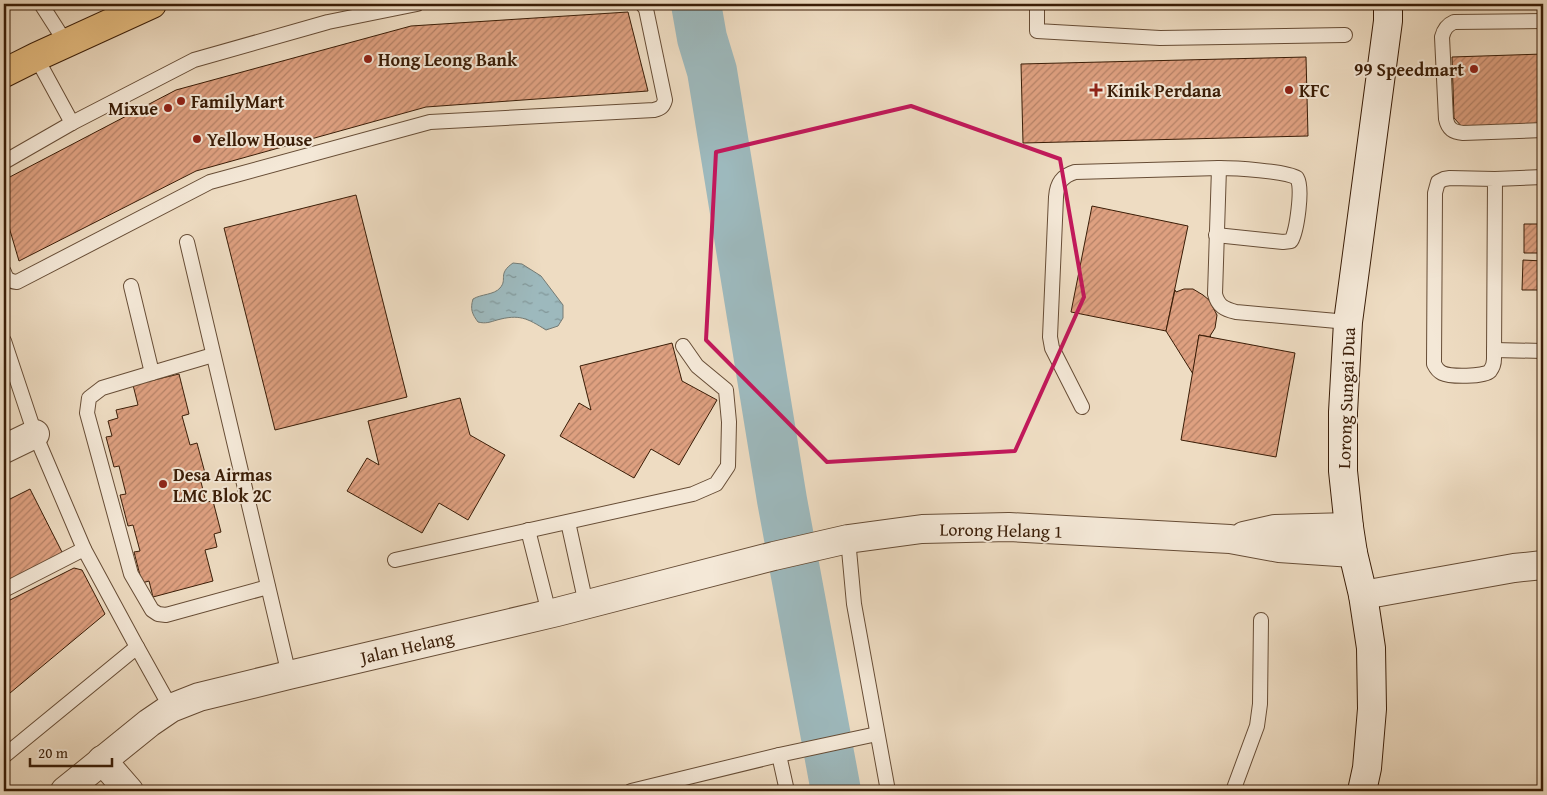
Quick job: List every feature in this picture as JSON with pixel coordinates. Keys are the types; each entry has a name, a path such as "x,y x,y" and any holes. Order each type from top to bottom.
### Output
{"main road":[{"path":"4,74 36,57 152,4"}],"street":[{"name":"Lorong Sungai Dua","path":"1362,791 1367,768 1372,709 1371,648 1363,595 1351,540 1343,471 1343,412 1348,322 1388,21 1388,4"},
{"path":"4,449 35,434"},
{"name":"Lorong Helang 1","path":"774,556 848,539 922,528 999,528 1230,539 1278,548 1351,540"},
{"name":"Jalan Helang","path":"65,791 149,723 171,708 199,697 586,604 774,556"},
{"path":"1363,595 1514,568 1543,565"},
{"path":"102,760 128,791"}],"lane":[{"path":"41,4 66,43"},
{"path":"4,162 72,123 194,60 328,22 417,4"},
{"path":"4,272 6,278 17,282 210,182 430,122 654,110 660,108 665,100 646,9 642,4"},
{"path":"1037,4 1036,31 1160,38 1345,35"},
{"path":"1543,21 1454,22 1445,28 1442,37 1446,119 1447,125 1451,129 1456,132 1543,130"},
{"path":"36,57 72,123"},
{"path":"1219,168 1215,294 1220,307 1236,312 1348,322"},
{"path":"1082,407 1052,348 1050,337 1056,197 1060,180 1075,172 1219,168 1237,168 1289,174 1297,178 1300,186 1294,232 1291,240 1283,242 1216,235"},
{"path":"1495,178 1494,366 1485,374 1442,374 1434,364 1436,188 1438,182 1444,179 1543,177"},
{"path":"187,242 288,675"},
{"path":"131,286 152,373"},
{"path":"4,341 35,434 84,549 171,708"},
{"path":"395,560 693,494 716,484 728,466 729,422 726,390 698,366 683,346"},
{"path":"1494,350 1543,351"},
{"path":"213,355 102,388 89,398 87,413 131,574 152,610 158,614 166,615 268,586"},
{"path":"568,522 586,604"},
{"path":"528,530 549,613"},
{"path":"848,539 854,604 888,791"},
{"path":"4,590 84,549"},
{"path":"1233,791 1257,726 1260,704 1261,620"},
{"path":"4,756 138,647"},
{"path":"632,791 804,749 877,734"},
{"path":"779,755 787,791"}],"highlighted area":[{"path":"911,106 1060,159 1084,297 1015,451 827,462 706,340 716,152"}],"water":[{"path":"513,263 522,264 541,276 563,305 563,318 558,326 546,330 528,320 517,317 486,323 478,322 473,314 473,299 500,288 505,270"}],"building":[{"name":"Yellow House","path":"628,12 648,91 426,107 196,171 19,261 4,210 4,180 176,90 411,26"},
{"path":"1543,54 1543,126 1463,128 1454,118 1452,57"},
{"path":"1306,57 1308,136 1023,143 1021,64"},
{"path":"356,195 407,397 275,430 224,228"},
{"path":"1092,206 1188,226 1166,331 1071,312"},
{"path":"1543,220 1543,253 1524,253 1524,224 1538,224"},
{"path":"1523,260 1543,261 1543,295 1537,290 1522,290"},
{"path":"1184,289 1193,289 1203,295 1209,300 1217,315 1211,337 1199,335 1193,374 1166,331 1175,290 1176,292"},
{"path":"1199,335 1295,353 1276,457 1181,440"},
{"path":"672,343 682,381 717,400 679,465 651,449 634,478 560,436 579,403 591,410 580,366"},
{"name":"Desa Airmas LMC Blok 2C","path":"179,374 189,414 182,416 190,445 197,443 205,473 199,474 206,502 213,501 221,532 214,534 217,547 205,550 213,581 153,597 149,581 142,583 134,552 140,551 133,525 128,526 120,495 126,494 119,466 114,467 106,437 112,436 108,421 118,418 116,410 138,405 133,385"},
{"path":"460,398 470,435 505,455 468,520 439,503 422,533 347,491 367,458 379,465 368,421"},
{"path":"30,489 63,554 4,582 4,502"},
{"path":"74,568 82,570 105,614 4,698 4,603"}],"waterway":[{"path":"696,4 702,38 712,71 782,500 836,791"}],"place":[{"name":"Hong Leong Bank","path":"368,59"},
{"name":"99 Speedmart","path":"1474,69"},
{"name":"Kinik Perdana","path":"1096,90"},
{"name":"KFC","path":"1289,90"},
{"name":"FamilyMart","path":"181,101"},
{"name":"Mixue","path":"168,108"},
{"name":"Yellow House","path":"197,139"},
{"name":"Desa Airmas LMC Blok 2C","path":"163,484"}]}
